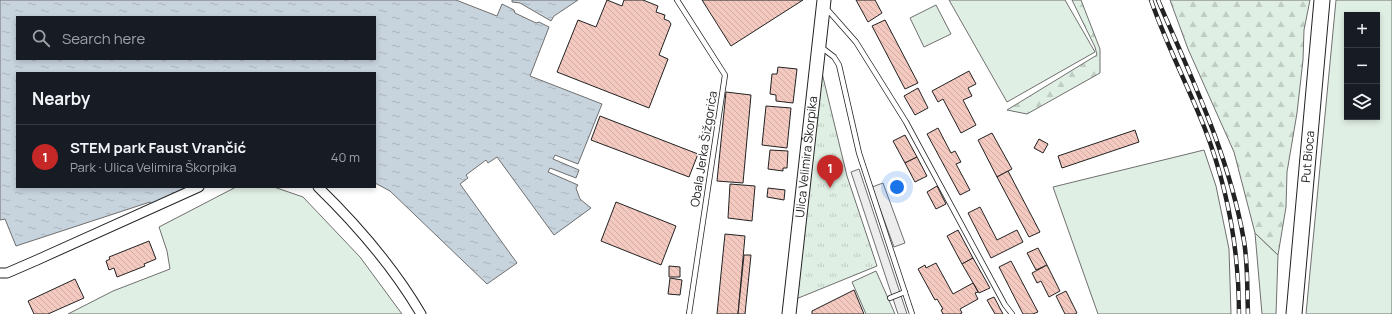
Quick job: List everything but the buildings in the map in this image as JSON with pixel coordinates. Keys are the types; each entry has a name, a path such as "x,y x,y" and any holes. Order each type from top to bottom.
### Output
{"main road":[{"name":"Put Bioca","path":"1294,314 1322,0"}],"street":[{"name":"Ulica Velimira Škorpika","path":"790,314 824,3"},
{"path":"0,273 7,273 197,188"},
{"path":"319,188 339,207 407,290 421,314"}],"lane":[{"name":"Obala Jerka Šižgorića","path":"677,0 725,74 689,314"},
{"path":"824,3 856,42 906,122 1012,314"},
{"path":"820,46 834,57 839,64 859,153 912,314"},
{"path":"890,298 905,292"}],"green space":[{"path":"949,0 1065,0 1095,52 1007,102"},
{"path":"1072,0 1081,0 1100,49 1100,73 1027,114 1007,110 1097,55 1095,47"},
{"path":"1170,0 1310,0 1304,30 1303,60 1297,113 1287,172 1286,207 1278,255 1255,233 1234,152 1188,49"},
{"path":"1336,0 1392,0 1392,314 1306,314"},
{"path":"936,5 951,34 924,47 910,18"},
{"path":"822,73 847,176 877,266 796,299"},
{"path":"1204,150 1216,186 1229,249 1231,314 1098,314 1053,187"},
{"path":"234,188 277,188 303,197 360,257 402,314 68,314 113,291 170,269 167,251 159,227"},
{"path":"1255,233 1278,255 1276,314 1262,314"},
{"path":"876,271 895,314 866,314 852,282"}],"shaded area":[{"path":"859,169 907,314 898,314 851,172"},
{"path":"883,183 905,243 894,247 872,187"}],"water":[{"path":"0,0 456,0 497,16 502,4 514,10 515,13 536,23 539,22 549,27 530,76 602,104 578,164 555,155 553,159 579,170 576,178 550,168 548,172 578,185 576,188 580,199 591,208 554,235 497,157 488,163 486,160 466,175 468,178 460,184 517,263 487,284 390,191 376,184 376,72 16,72 16,188 186,188 152,206 150,202 16,246 5,219 0,220"},
{"path":"512,0 578,0 554,16 551,21 520,3 512,2"}],"railway":[{"path":"1151,0 1163,33 1205,129 1220,174 1231,220 1237,267 1239,314"},
{"path":"1158,0 1208,118 1229,178 1244,241 1247,268 1248,314"}],"place":[{"name":"STEM park Faust Vrančić","path":"830,188"}]}
